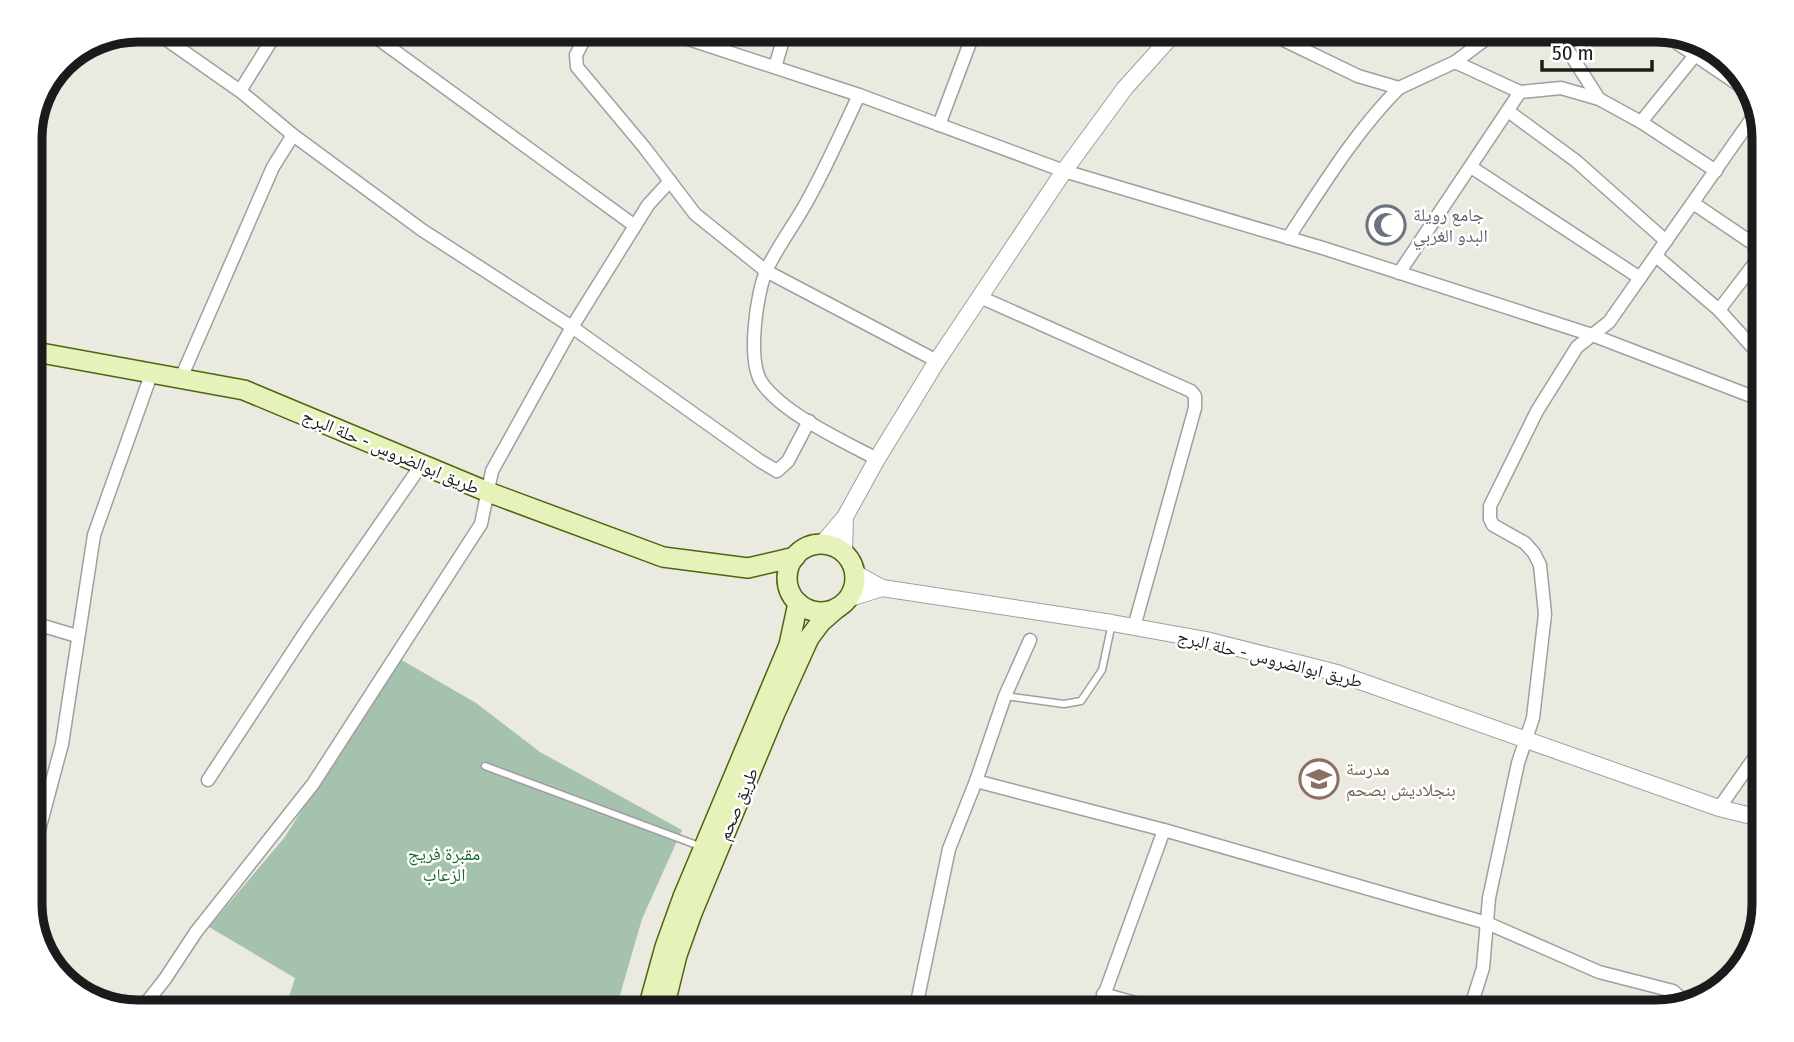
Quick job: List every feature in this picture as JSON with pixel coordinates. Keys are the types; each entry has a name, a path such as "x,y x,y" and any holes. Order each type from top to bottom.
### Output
{"main road":[{"name":"طريق ابوالضروس - حلة البرج","path":"42,353 244,390 488,492 663,557 748,568 794,557"},
{"path":"822,544 844,553 855,573 853,587 842,603 824,612 810,610 793,595 789,566 794,557 802,550 822,544"},
{"name":"طريق ابوالضروس - حلة البرج","path":"748,568 793,595"},
{"name":"طريق صحم","path":"651,1000 665,947 683,897 789,645 793,595"},
{"name":"طريق صحم","path":"666,1000 677,955 692,913 775,713 809,638 821,622 842,603"}],"street":[{"path":"170,42 240,91 293,135 422,230 572,327 777,471 788,461 809,421"},
{"path":"240,91 271,42"},
{"path":"382,42 635,226"},
{"path":"583,42 576,55 577,67 695,214 766,271 937,361"},
{"path":"707,42 1064,171 1288,238 1592,335 1752,396"},
{"path":"775,67 782,42"},
{"path":"939,125 970,42"},
{"path":"822,544 845,517 937,361 1064,171 1125,88 1166,42"},
{"path":"1288,42 1358,76 1399,88"},
{"path":"1288,238 1381,106 1399,88 1455,62 1482,42"},
{"path":"1563,42 1599,99"},
{"path":"1683,46 1731,79"},
{"path":"1641,122 1696,54"},
{"path":"1455,62 1520,92 1561,88 1599,99 1641,122 1716,171"},
{"path":"1399,273 1520,92"},
{"path":"859,95 810,196 766,271 753,350 760,380 776,400 877,459"},
{"path":"1508,111 1576,161 1667,241"},
{"path":"1473,1000 1483,968 1489,898 1518,763 1533,718 1545,614 1543,578 1534,553 1525,543 1493,525 1490,506 1537,411 1577,347 1609,322 1750,121"},
{"path":"181,378 273,167 293,135"},
{"path":"1472,167 1640,278"},
{"path":"148,1000 196,932 313,785 481,524 492,471 572,327 648,205 670,181"},
{"path":"1693,203 1752,243"},
{"path":"1656,256 1719,310 1752,347"},
{"path":"1719,310 1752,267"},
{"path":"980,297 1191,391 1195,396 1195,408 1134,627"},
{"path":"42,819 62,744 94,535 152,372"},
{"path":"208,780 308,628 422,464"},
{"path":"844,553 845,517"},
{"name":"طريق ابوالضروس - حلة البرج","path":"855,573 882,588 1206,640 1337,673 1719,807 1752,816"},
{"name":"طريق ابوالضروس - حلة البرج","path":"842,603 882,588"},
{"path":"42,626 77,636"},
{"path":"918,1000 949,849 1005,696 1030,640"},
{"path":"1719,807 1752,761"},
{"path":"976,781 1164,830 1487,923 1599,972 1673,991 1680,997"},
{"path":"1102,1000 1164,830"},
{"path":"1104,994 1125,1000"}],"lane":[{"path":"1005,696 1064,704 1080,701 1102,670 1112,623"},
{"path":"485,766 704,848"}],"green space":[{"name":"مقبرة فريج الزعاب","path":"400,659 476,703 540,752 682,830 642,919 618,1000 288,1000 295,978 209,927 284,838"}],"place":[{"name":"جامع رويلة البدو الغربي","path":"1386,225"},
{"name":"مدرسة بنجلاديش بصحم","path":"1319,779"}]}
